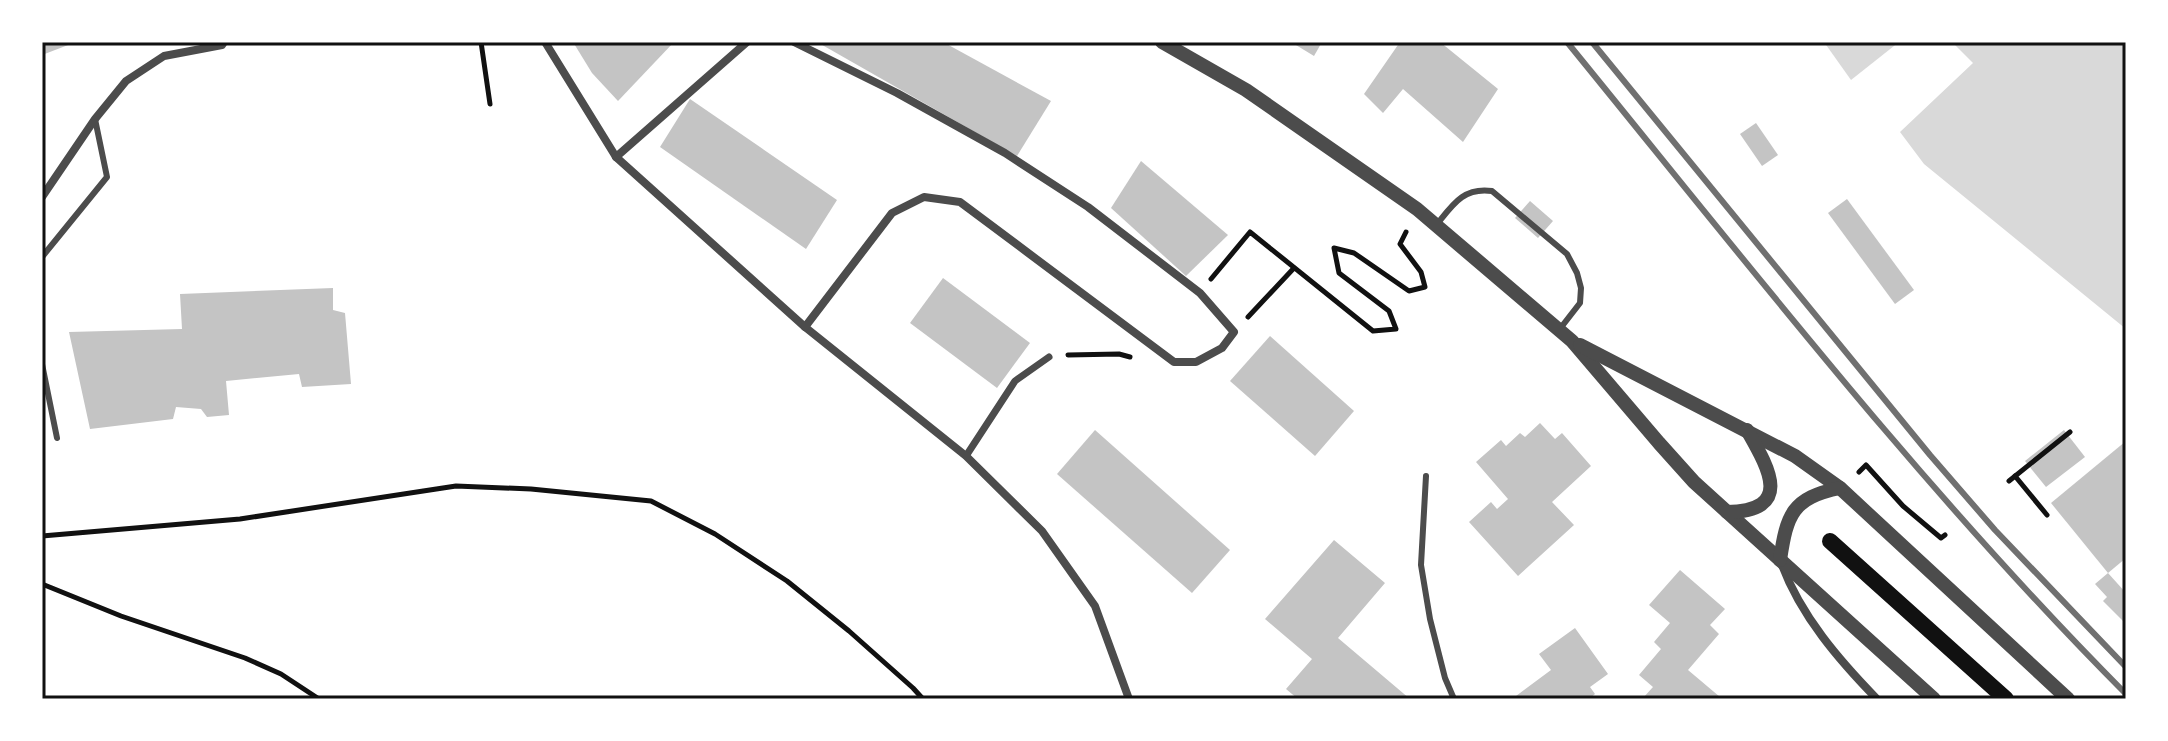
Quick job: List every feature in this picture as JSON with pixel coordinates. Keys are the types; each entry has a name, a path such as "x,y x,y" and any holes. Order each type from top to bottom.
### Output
{"main road":[{"path":"1830,541 2006,699"}],"street":[{"path":"42,197 95,119 126,81 164,56 222,45 224,42"},
{"path":"545,42 616,157 805,327 966,456 1042,531 1095,606 1129,699"},
{"path":"616,157 747,42"},
{"path":"794,42 897,93 1005,153 1088,207 1200,293 1234,332 1222,348 1196,362 1174,362 960,202 924,197 892,213 805,327"},
{"path":"1162,42 1246,90 1436,225 1572,341 1694,482 1934,699"},
{"path":"1572,341 1795,456 1840,488 2068,699"},
{"path":"966,456 1015,381 1049,357"},
{"path":"1727,512 1753,510 1766,501 1770,493 1769,473 1747,430"},
{"path":"1840,488 1813,495 1792,512 1780,560 1789,586 1804,610 1877,699"}],"lane":[{"path":"42,257 107,177 95,119"},
{"path":"1436,225 1464,195 1479,189 1492,191 1557,245 1567,254 1581,288 1580,303 1559,330"},
{"path":"42,364 57,438"},
{"path":"1426,476 1421,565 1430,619 1445,678 1454,699"}],"path":[{"path":"481,42 490,104"},
{"path":"1200,293 1250,232 1373,331 1396,329 1389,311 1339,273 1334,248 1354,253 1409,291 1425,287 1421,272 1400,244 1417,209"},
{"path":"1234,332 1294,268"},
{"path":"1049,357 1119,354 1150,362 1174,362"},
{"path":"2047,515 2012,479 2070,432"},
{"path":"1866,465 1903,506 1941,538 1945,535"},
{"path":"42,536 240,519 456,486 531,489 651,501 715,534 787,581 849,631 923,699"},
{"path":"42,584 121,616 245,658 281,674 319,699"}],"shaded area":[{"path":"1824,42 1899,42 1851,80"},
{"path":"1952,42 2126,42 2126,329 1924,164 1900,132 1973,63"}],"building":[{"path":"42,42 76,42 42,55"},
{"path":"573,42 674,42 618,101 592,73"},
{"path":"817,42 943,42 1051,101 1017,156"},
{"path":"1291,42 1322,42 1314,56"},
{"path":"1400,42 1440,42 1498,89 1463,142 1403,89 1383,113 1364,94"},
{"path":"690,99 837,200 806,249 660,147"},
{"path":"1756,123 1778,155 1762,166 1740,134"},
{"path":"1141,161 1228,235 1186,276 1111,208"},
{"path":"1847,199 1914,290 1895,304 1828,213"},
{"path":"1530,201 1553,221 1538,238 1515,218"},
{"path":"943,278 1030,343 997,388 910,323"},
{"path":"333,288 333,310 345,313 351,384 302,387 299,374 226,381 229,415 207,417 201,409 176,407 173,419 90,429 69,332 182,329 180,294"},
{"path":"1270,336 1354,411 1315,456 1230,381"},
{"path":"1540,423 1555,439 1562,433 1591,466 1552,502 1574,525 1518,576 1469,522 1491,502 1497,509 1508,499 1476,462 1501,440 1506,446 1520,433 1525,437"},
{"path":"1095,430 1230,550 1192,593 1057,474"},
{"path":"2064,430 2085,457 2046,487 2025,461"},
{"path":"2126,441 2126,558 2108,573 2051,503"},
{"path":"1334,540 1385,583 1338,638 1410,699 1298,699 1286,689 1312,659 1265,619"},
{"path":"1680,570 1725,609 1710,625 1719,634 1688,670 1720,697 1718,699 1643,698 1653,687 1639,675 1661,649 1654,642 1670,623 1649,605"},
{"path":"2108,573 2126,593 2126,624 2103,601 2107,597 2095,584"},
{"path":"1575,628 1608,674 1590,687 1595,694 1589,699 1512,699 1551,670 1539,654"}],"railway":[{"path":"1567,42 1908,457 2051,617 2126,694"},
{"path":"1592,42 1930,455 1995,530 2126,667"}]}
